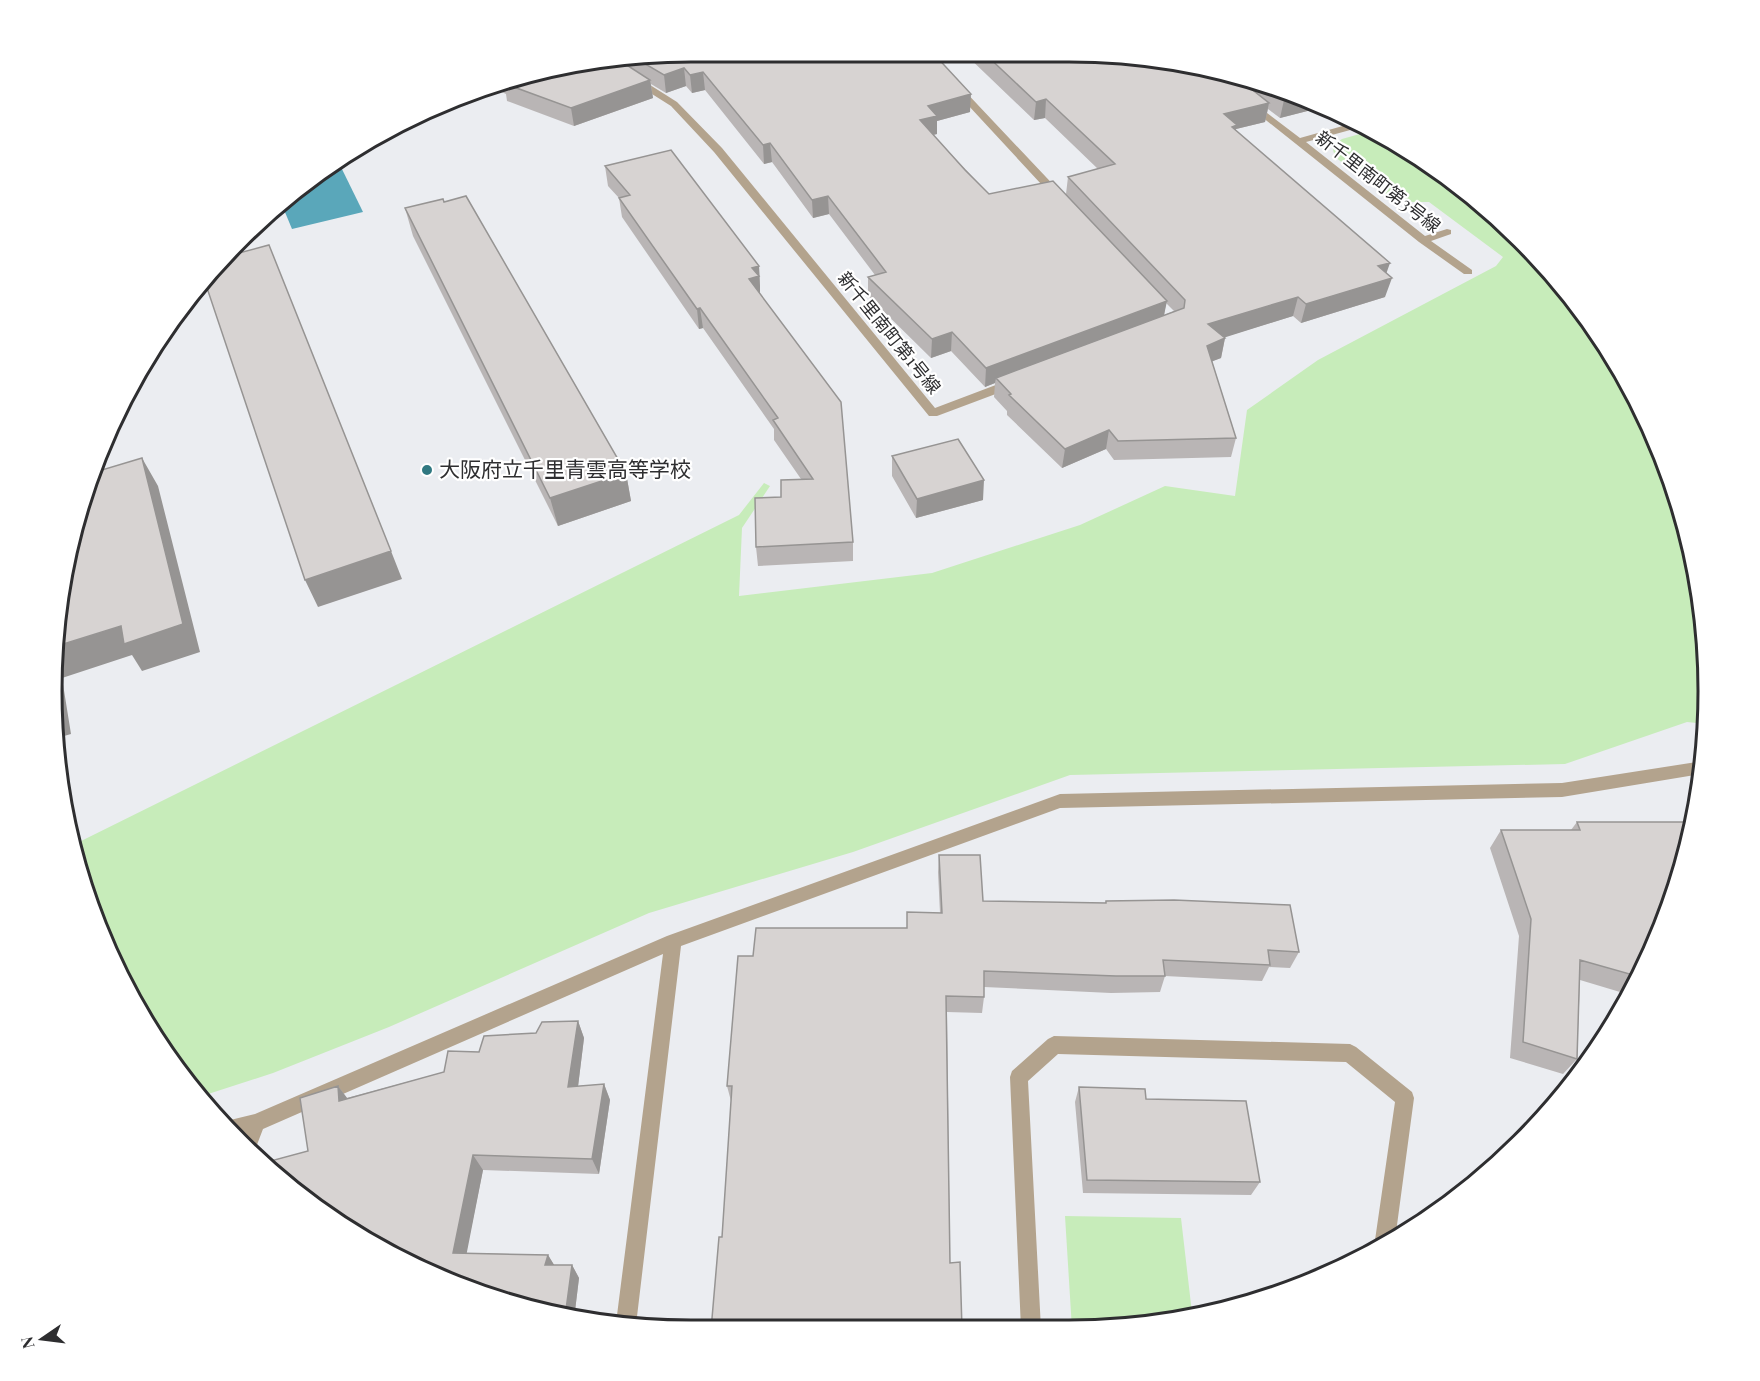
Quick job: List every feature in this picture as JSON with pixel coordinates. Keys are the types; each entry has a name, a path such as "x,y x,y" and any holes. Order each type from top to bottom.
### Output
{"street":[{"name":"新千里南町第1号線","path":"625,73 674,104 718,150 933,413 1021,380"},
{"path":"949,79 1070,210"},
{"name":"新千里南町第3号線","path":"1239,93 1423,240 1468,272"},
{"path":"1299,141 1350,127"},
{"path":"1423,240 1447,232"},
{"path":"239,1127 256,1123 673,941 1060,801 1562,790 1693,768"},
{"path":"627,1316 673,941"},
{"path":"1031,1320 1019,1077 1054,1045 1350,1053 1406,1098 1386,1234"},
{"path":"250,1139 256,1123"}],"green space":[{"path":"1362,134 1384,146 1452,191 1484,218 1514,246 1569,308 1614,376 1651,450 1677,528 1693,608 1697,649 1697,723 1687,722 1565,764 1070,775 853,852 649,913 389,1027 273,1073 209,1094 191,1073 146,1005 126,969 95,893 80,841 739,515 764,483 770,486 742,528 739,596 932,573 1080,525 1165,486 1235,496 1247,410 1318,360 1496,266 1503,257 1429,202 1405,202 1385,195 1335,157 1332,146 1342,139"},
{"path":"1065,1216 1181,1218 1191,1307 1152,1314 1071,1320"}],"water":[{"path":"341,168 363,212 292,229 284,211"}],"building":[{"path":"941,62 971,94 928,106 937,116 920,120 965,170 989,194 1053,181 1167,301 986,368 952,332 932,339 868,277 886,272 828,196 812,200 770,143 763,145 703,72 690,75 684,68 664,75 644,63"},
{"path":"994,62 1111,63 1152,67 1251,89 1269,103 1224,114 1237,125 1232,127 1390,263 1378,266 1392,278 1306,304 1298,297 1208,324 1225,338 1207,346 1236,438 1118,441 1109,430 1065,449 1009,395 1011,394 996,378 1184,308 1185,300 1068,177 1115,164 1046,99 1036,102"},
{"path":"627,65 650,80 571,108 514,87 568,74"},
{"path":"671,150 759,266 752,268 759,276 749,279 841,402 853,542 756,547 755,498 781,497 781,480 813,479 773,420 778,418 700,308 697,309 619,198 630,195 605,166"},
{"path":"466,196 626,473 550,498 405,208"},
{"path":"269,245 391,551 305,580 207,289 240,253"},
{"path":"958,439 984,480 917,499 892,456"},
{"path":"142,458 183,624 124,644 121,626 63,644 74,568 83,528 102,470"},
{"path":"1577,822 1684,822 1665,893 1631,974 1580,960 1577,1059 1523,1042 1531,919 1501,830 1580,830"},
{"path":"939,855 980,855 983,901 1106,903 1106,901 1174,900 1290,905 1299,952 1268,950 1270,965 1163,960 1165,976 984,971 984,997 946,996 950,1263 960,1262 962,1320 712,1320 719,1237 722,1237 732,1086 727,1086 738,956 753,956 756,928 907,928 907,912 942,913"},
{"path":"578,1021 568,1087 604,1084 592,1159 473,1155 453,1253 548,1255 545,1265 572,1265 566,1307 488,1286 412,1255 341,1213 308,1190 273,1160 308,1151 300,1098 338,1086 339,1101 444,1072 448,1051 479,1052 484,1036 536,1033 542,1022"},
{"path":"1079,1087 1145,1089 1146,1099 1246,1101 1260,1182 1087,1180"}],"place":[{"name":"大阪府立千里青雲高等学校","path":"427,470"}]}
